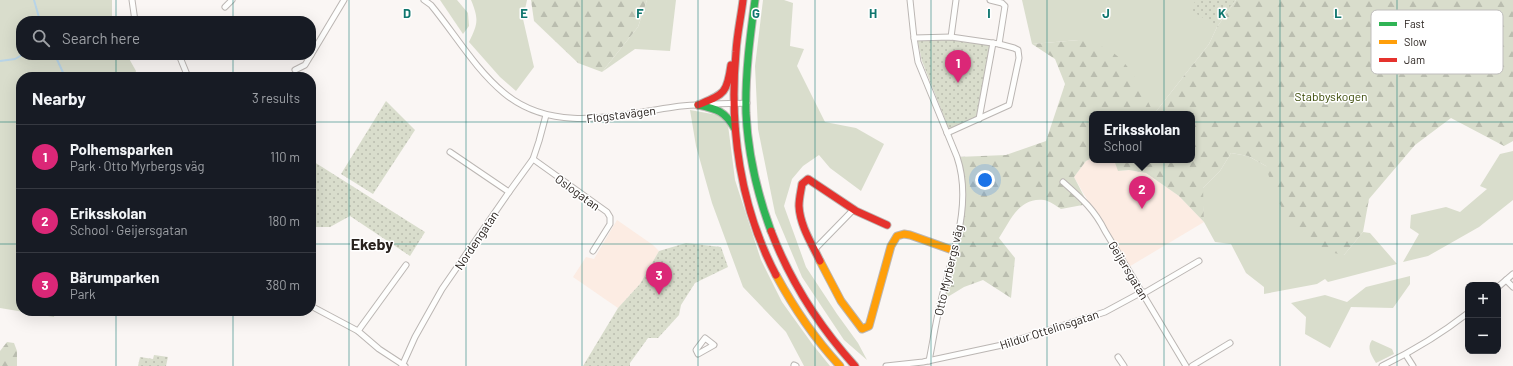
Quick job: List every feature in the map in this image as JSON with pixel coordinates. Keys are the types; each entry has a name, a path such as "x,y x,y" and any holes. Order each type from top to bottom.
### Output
{"main road":[{"path":"698,105 726,91 729,84 736,29 743,0"},
{"path":"755,0 748,66 746,103 752,164 760,196 774,237 802,296 830,338 855,366"},
{"path":"741,10 735,68 736,131 740,166 748,200 762,241 790,302 840,366"},
{"path":"698,105 722,111 736,131"},
{"path":"887,225 854,209 813,182 808,180 802,184 799,208 805,229 827,277 845,306 862,329 869,326 894,239 900,235 906,234 916,236 955,251"}],"street":[{"path":"132,0 134,16"},
{"path":"225,7 232,0"},
{"path":"316,47 344,0"},
{"name":"Flogstavägen","path":"424,0 431,5 486,75 504,93 524,106 546,115 582,119 623,116 698,105 746,103"},
{"name":"Otto Myrbergs väg","path":"910,0 918,62 960,168 963,187 955,251 940,301 929,361"},
{"path":"951,37 956,0"},
{"path":"979,118 1005,6 990,0"},
{"path":"914,38 951,37 996,44 1018,50 1019,58 1009,105 947,133"},
{"path":"181,60 186,72"},
{"path":"296,70 305,65 308,60"},
{"name":"Nordengatan","path":"403,366 415,337 439,294 533,159 546,115"},
{"path":"450,152 509,192"},
{"name":"Oslogatan","path":"533,159 608,212 610,224 593,251"},
{"name":"Geijersgatan","path":"1063,182 1091,208 1098,217 1112,245 1186,366"},
{"path":"814,250 854,209"},
{"name":"Hildur Ottelinsgatan","path":"886,366 929,361 1002,345 1105,312 1142,292 1146,292 1199,261"},
{"path":"358,331 406,265"},
{"path":"1501,284 1513,274"},
{"path":"1506,280 1513,287"},
{"path":"316,309 358,331 379,349 403,366"},
{"path":"1382,366 1406,355 1449,328 1465,315"},
{"path":"1192,366 1230,343"},
{"path":"1406,355 1414,366"},
{"path":"1118,357 1124,366"}],"shaded area":[{"path":"1089,160 1089,163 1115,163 1119,171 1129,170 1146,173 1179,196 1204,222 1127,268 1074,177 1086,161"},
{"path":"617,220 653,245 659,251 640,284 618,308 573,277 586,257 594,259"}],"green space":[{"path":"0,0 112,0 112,16 16,16 16,60 130,60 136,71 16,72 16,311 0,308"},
{"path":"440,0 457,0 468,13 469,26 463,34"},
{"path":"471,0 527,0 523,19 534,67 516,91 500,77 469,42 476,26 476,17"},
{"path":"531,0 647,0 638,27 602,72 578,63 534,21"},
{"path":"647,0 676,0 670,51 635,49 602,72 638,27"},
{"path":"763,0 784,0 793,3 790,46 804,49 797,66 825,122 856,128 884,144 861,191 830,168 819,155 803,166 792,179 784,206 806,267 858,343 867,360 844,340 802,277 775,213 758,129 755,66"},
{"path":"1022,0 1236,0 1217,27 1209,44 1156,111 1151,111 1079,40 1032,44"},
{"path":"1196,0 1235,0 1215,25 1190,10"},
{"name":"Stabbyskogen","path":"1236,0 1513,0 1513,141 1504,146 1451,118 1415,145 1369,199 1363,232 1344,255 1314,249 1283,210 1273,191 1266,166 1248,156 1231,153 1220,171 1203,188 1204,222 1179,196 1146,173 1129,170 1118,171 1115,163 1195,163 1195,111 1156,111 1209,44 1217,27"},
{"path":"951,37 993,43 979,119 950,132 922,61 917,38"},
{"path":"1079,40 1095,44 1114,53 1129,68 1135,77 1152,111 1089,111 1089,160 1086,161 1074,177 1088,204 1061,209 1051,202 1035,200 1022,206 1012,217 999,238 1015,258 1011,298 983,280 964,287 941,301 955,251 963,187 957,157 1006,155 1046,141 1065,84 1055,59 1032,44"},
{"path":"386,101 415,130 373,194 341,174"},
{"path":"690,110 718,115 728,125 735,180 761,260 782,302 830,366 804,366 786,332 743,287 712,203 696,146"},
{"path":"1513,151 1513,200 1479,227 1428,256 1403,262 1419,234 1410,228 1411,215 1446,207 1460,212 1487,189 1480,186 1500,154"},
{"path":"1231,153 1248,156 1266,166 1344,255 1363,232 1370,233 1397,264 1328,282 1325,279 1317,284 1264,294 1264,287 1246,273 1231,244 1215,242 1204,222 1202,189 1220,171"},
{"path":"316,163 425,232 410,256 350,216 330,227 316,227"},
{"path":"686,243 721,247 728,267 695,283 681,305 679,315 658,338 648,338 630,363 630,366 583,366 618,308 640,284 659,251"},
{"path":"1410,276 1410,284 1393,308 1351,307 1330,348 1305,334 1306,317 1291,303 1325,295 1347,302 1366,287"},
{"path":"1372,340 1392,349 1394,354 1376,363 1371,355 1370,343"},
{"path":"7,342 14,343 17,351 17,366 0,366 0,351"},
{"path":"154,355 168,357 166,366 138,366 140,357 153,359"}],"waterway":[{"path":"34,0 39,16"},
{"path":"0,61 16,58"},
{"path":"57,60 63,72"}],"traffic: fast":[{"path":"755,0 747,70 747,128 754,173 761,202 771,231"},
{"path":"698,105 720,112 728,118 735,129"}],"traffic: slow":[{"path":"820,261 841,301 862,329 869,326 891,246 897,236 904,234 910,235 955,251"},
{"path":"776,275 805,322 840,366"}],"traffic: jam":[{"path":"743,0 734,80 736,138 740,166 754,222 776,275"},
{"path":"698,105 723,92 728,82 731,65"},
{"path":"820,261 807,235 800,213 799,203 802,184 808,179 856,211 887,225"},
{"path":"771,231 787,268 807,303 829,335 855,366"}],"place":[{"name":"Polhemsparken","path":"958,83"},
{"name":"Eriksskolan","path":"1142,209"},
{"name":"Bärumparken","path":"659,295"}],"district":[{"name":"Ekeby","path":"372,243"}]}
